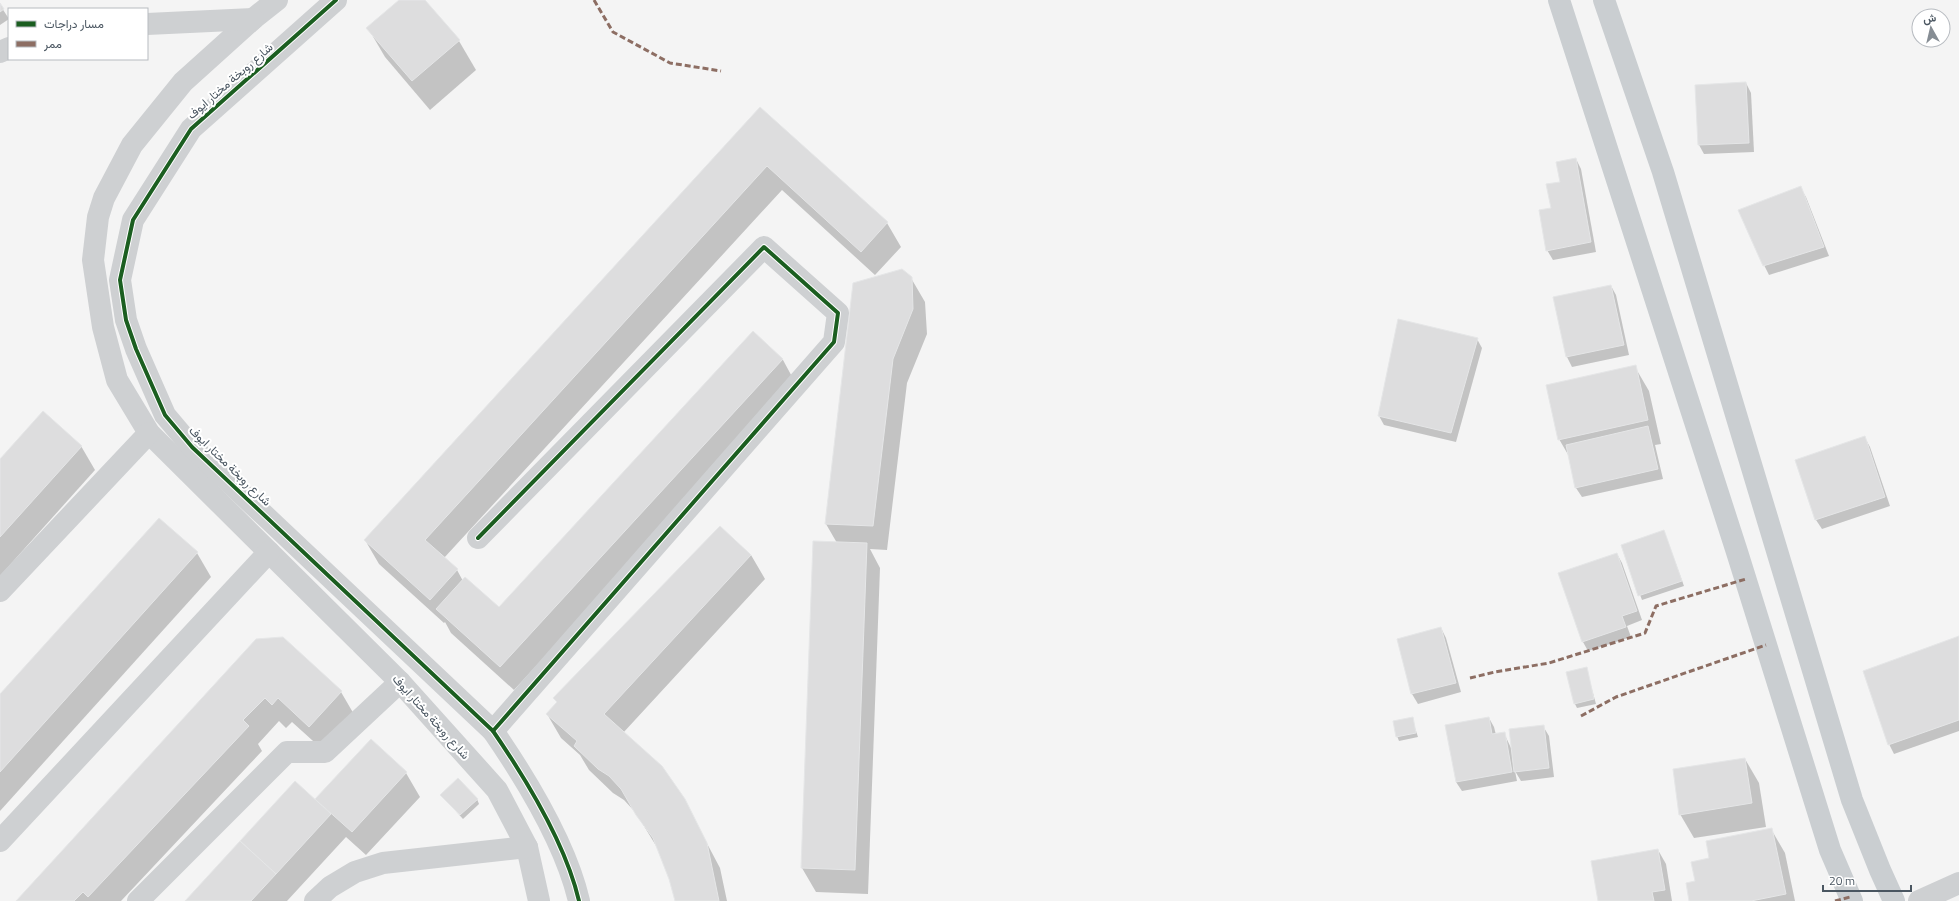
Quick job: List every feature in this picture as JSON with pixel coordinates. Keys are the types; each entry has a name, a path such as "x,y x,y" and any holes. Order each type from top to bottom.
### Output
{"main road":[{"path":"1560,0 1737,552 1830,850 1852,901"},
{"path":"1604,0 1663,172 1852,800 1894,901"}],"street":[{"name":"شارع روبخة مختار ايوف","path":"277,0 253,19 183,82 153,117 132,145 104,198 98,217 93,260 103,327 117,380 149,433 400,682 497,790 527,847 539,901"},
{"name":"شارع روبخة مختار ايوف","path":"336,0 191,129 133,220 120,280 126,320 136,349 165,415 192,446 494,731 513,760 555,836 573,877 578,901"},
{"path":"148,24 253,19"},
{"path":"478,538 764,247 838,313 834,342 494,731"},
{"path":"0,590 149,433"},
{"path":"0,841 269,552"},
{"path":"138,901 287,752 325,752 400,682"},
{"path":"315,901 330,887 356,872 383,863 527,847"},
{"path":"1919,901 1959,883"}],"building":[{"path":"399,0 425,0 460,40 412,81 366,28"},
{"path":"0,3 4,9 0,12"},
{"path":"1746,82 1749,143 1698,145 1695,85"},
{"path":"760,107 888,222 861,252 767,166 425,540 458,569 430,600 364,540"},
{"path":"1576,158 1591,242 1546,251 1539,210 1551,208 1546,184 1560,182 1556,162"},
{"path":"1801,186 1824,247 1763,266 1738,210"},
{"path":"902,269 912,277 913,309 893,359 873,526 825,524 853,283"},
{"path":"1611,285 1624,345 1566,357 1553,297"},
{"path":"1398,319 1478,338 1451,433 1378,416"},
{"path":"753,331 783,359 500,667 436,609 465,577 499,607"},
{"path":"1636,365 1648,420 1558,440 1546,385"},
{"path":"43,411 82,446 0,537 0,459"},
{"path":"1648,426 1658,469 1575,488 1566,445"},
{"path":"1865,436 1885,497 1815,520 1795,460"},
{"path":"159,518 198,552 0,772 0,694"},
{"path":"720,526 751,555 604,714 662,766 685,799 707,843 719,901 675,901 669,879 653,838 636,815 621,789 609,776 598,769 574,746 577,741 546,714 557,702 553,698"},
{"path":"1664,530 1682,581 1638,596 1621,545"},
{"path":"813,541 867,543 855,870 801,868"},
{"path":"1617,553 1637,611 1622,616 1626,627 1582,642 1558,573"},
{"path":"1441,627 1456,683 1411,694 1397,639"},
{"path":"1959,636 1959,720 1888,745 1863,671"},
{"path":"283,637 342,691 309,727 278,698 272,705 265,698 243,720 249,726 88,897 83,892 74,901 16,901 256,639"},
{"path":"1587,667 1594,699 1574,704 1566,672"},
{"path":"1413,717 1416,733 1396,737 1393,721"},
{"path":"1489,717 1492,734 1505,732 1512,772 1456,782 1445,725"},
{"path":"1544,725 1549,768 1514,772 1509,729"},
{"path":"371,739 407,772 352,832 315,799"},
{"path":"1745,758 1752,803 1679,815 1673,769"},
{"path":"458,778 478,799 460,815 440,795"},
{"path":"295,781 331,814 276,874 240,841"},
{"path":"1772,828 1786,894 1751,901 1689,901 1686,883 1695,881 1691,862 1709,858 1706,841"},
{"path":"240,841 276,874 251,901 185,901"},
{"path":"1658,849 1665,890 1652,892 1654,901 1598,901 1591,861"}],"marked path":[{"path":"594,0 613,32 670,63 721,71"},
{"path":"1470,678 1495,672 1549,663 1645,633 1656,606 1746,579"},
{"path":"1581,716 1616,697 1766,645"},
{"path":"1835,901 1850,897"}],"cycle path":[{"path":"336,0 191,129 133,220 120,280 126,320 136,349 165,415 192,447 493,731 519,770 544,813 565,858 579,901"},
{"path":"478,538 764,247 838,313 834,342 493,731"}]}
